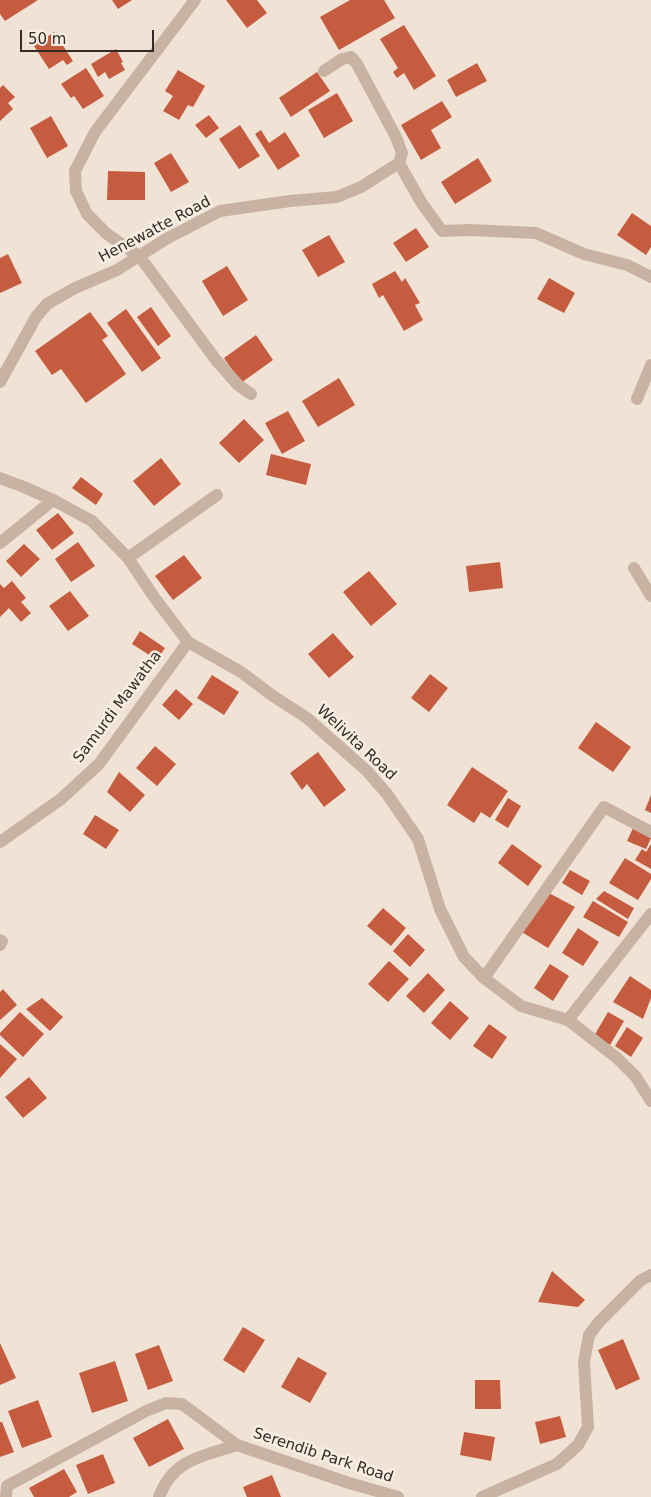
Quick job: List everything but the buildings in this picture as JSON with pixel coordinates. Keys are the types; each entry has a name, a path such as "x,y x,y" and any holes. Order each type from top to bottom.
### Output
{"street":[{"path":"195,0 95,132 75,171 76,191 87,214 107,234 140,257 216,360 238,386 250,394"},
{"path":"324,71 351,57 357,64 396,137 402,153 398,163 421,202 442,230 536,233 584,254 627,265 651,277"},
{"name":"Henewatte Road","path":"0,382 36,317 47,304 75,288 117,270 166,239 220,211 290,201 337,197 361,187 398,163"},
{"path":"638,399 651,365"},
{"name":"Welivita Road","path":"0,478 53,500 92,521 128,558 154,598 188,642 241,672 273,696 308,718 374,779 387,794 418,839 440,909 464,957 484,978 521,1006 568,1020 617,1058 636,1077 651,1101"},
{"path":"128,558 216,495"},
{"path":"0,543 53,500"},
{"path":"634,568 651,596"},
{"name":"Samurdi Mawatha","path":"0,842 61,799 99,764 188,642"},
{"path":"484,978 604,807 651,832"},
{"path":"568,1020 651,914"},
{"path":"0,940 2,941 0,945"},
{"path":"482,1497 557,1464 578,1445 588,1427 584,1362 589,1335 598,1322 641,1280 651,1275"},
{"name":"Serendib Park Road","path":"6,1497 7,1486 146,1411 166,1403 182,1404 237,1445 349,1483 398,1497"},
{"path":"159,1497 164,1484 186,1462 237,1445"}]}
